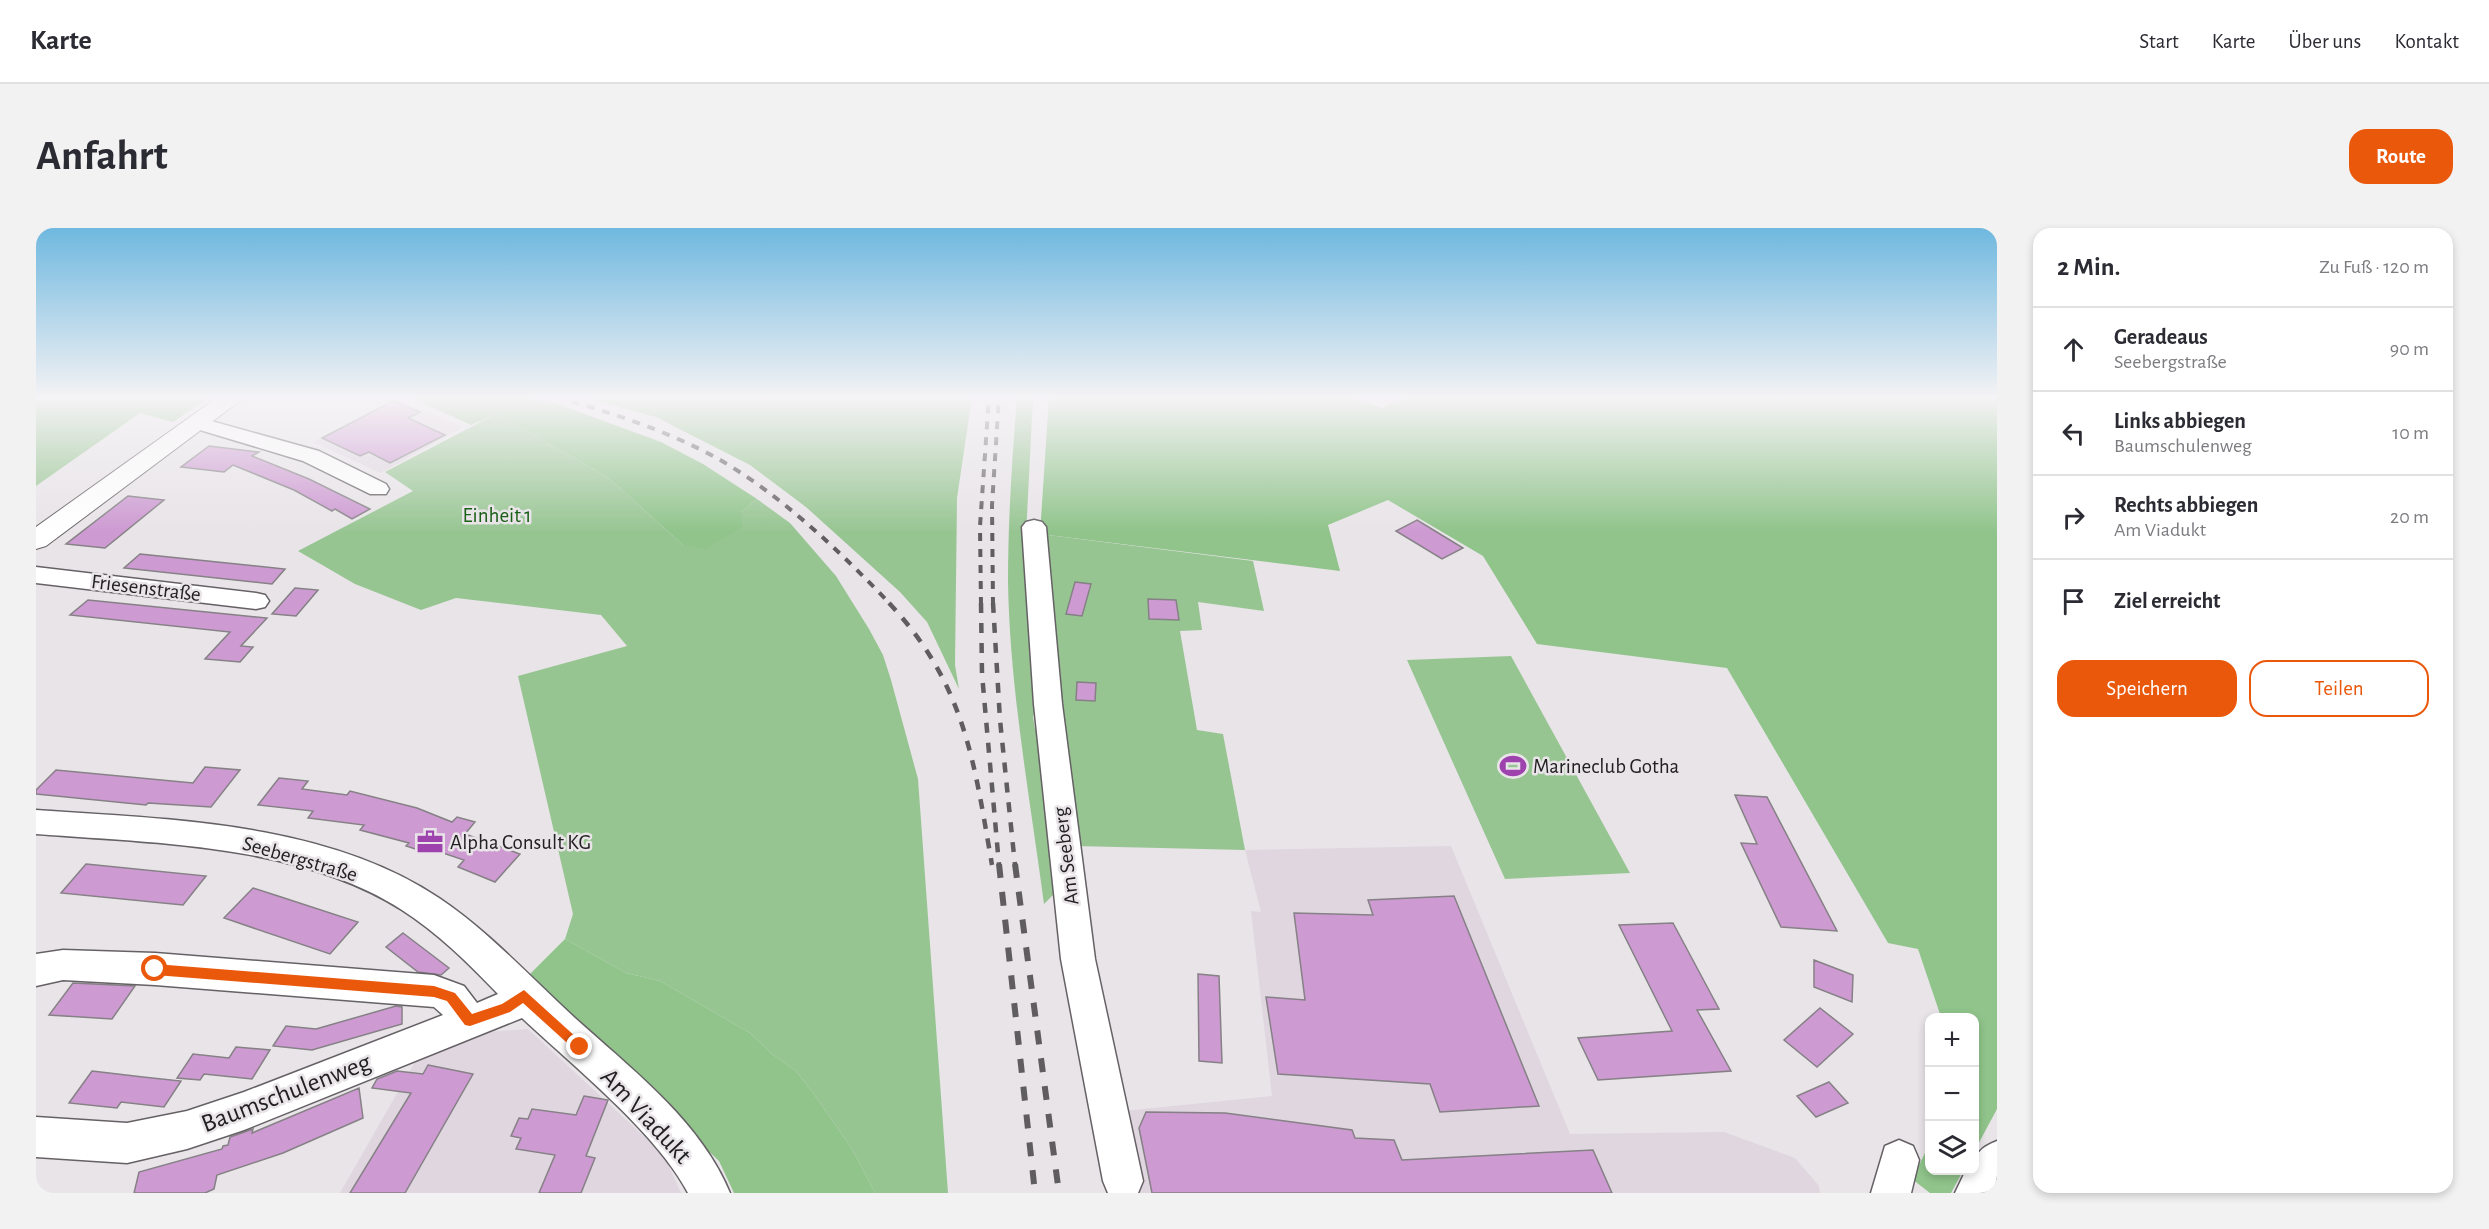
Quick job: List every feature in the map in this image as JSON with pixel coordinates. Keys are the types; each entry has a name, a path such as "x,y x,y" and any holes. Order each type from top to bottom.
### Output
{"main road":[{"path":"36,540 171,442"}],"street":[{"path":"263,442 311,456 378,489"},
{"name":"Am Seeberg","path":"1034,527 1048,704 1078,959 1123,1181"},
{"name":"Friesenstraße","path":"36,575 256,601"},
{"name":"Seebergstraße","path":"36,822 240,841 325,862 368,878 411,898 446,922 479,950 524,996"},
{"path":"36,970 63,965 155,969 434,991 451,997 470,1021"},
{"name":"Baumschulenweg","path":"36,1137 127,1143 187,1130 244,1111 506,1008 524,996"},
{"name":"Am Viadukt","path":"524,996 674,1140 710,1193"},
{"path":"1975,1193 1997,1161"}],"shaded area":[{"path":"313,442 436,442 381,473"},
{"path":"1451,846 1570,1134 1724,1132 1795,1158 1819,1186 1820,1193 1115,1193 1094,1114 1272,1096 1251,911 1261,912 1245,850"},
{"path":"528,1029 664,1155 681,1193 340,1193 419,1055 472,1033"}],"green space":[{"path":"36,442 99,442 36,486"},
{"name":"Einheit 1","path":"442,442 545,442 609,478 683,545 741,512 757,499 790,523 836,576 883,655 918,779 948,1193 875,1193 852,1149 796,1071 772,1054 750,1033 660,981 626,973 565,939 573,914 518,676 627,646 601,615 456,598 421,610 355,584 298,551 413,491 385,472"},
{"path":"545,442 661,442 703,464 757,499 741,512 742,527 705,549 683,545 609,478"},
{"path":"705,442 965,442 957,498 955,665 959,689 927,622 900,592 806,507 750,465"},
{"path":"1014,442 1031,442 1026,535 1040,691 1033,717 1035,729 1047,746 1056,892 1044,904 1012,663 1008,583"},
{"path":"1046,442 1997,442 1997,1109 1979,1143 1979,1013 1940,1013 1918,949 1888,943 1727,668 1537,644 1483,556 1388,500 1328,525 1340,571 1040,534"},
{"path":"1040,534 1253,561 1264,611 1198,602 1202,630 1180,631 1197,730 1223,734 1245,850 1075,846"},
{"name":"Marineclub Gotha","path":"1511,656 1630,873 1505,879 1407,660"},
{"path":"565,939 626,973 660,981 750,1033 772,1054 796,1071 852,1149 875,1193 734,1193 719,1161 673,1117 634,1072 527,977"},
{"path":"1925,1153 1925,1175 1961,1175 1951,1193 1930,1193 1912,1179"}],"building":[{"path":"331,442 431,442 390,463 369,452 360,456"},
{"path":"209,446 259,452 252,456 309,479 370,509 352,519 294,490 233,465 224,472 181,467"},
{"path":"128,496 164,500 105,548 66,544"},
{"path":"1417,520 1463,548 1442,559 1396,531"},
{"path":"140,554 285,569 272,584 124,568"},
{"path":"1075,582 1091,584 1082,616 1066,614"},
{"path":"295,588 318,590 296,616 272,614"},
{"path":"1148,599 1176,600 1179,620 1149,619"},
{"path":"88,600 267,618 241,646 253,647 240,662 205,659 230,632 70,615"},
{"path":"1077,682 1096,683 1095,701 1076,700"},
{"path":"205,767 240,770 211,807 148,803 146,805 36,794 36,790 56,770 193,783"},
{"path":"279,778 308,781 302,789 347,795 350,791 417,808 452,822 457,817 475,822 465,834 520,854 495,882 458,867 464,860 428,848 425,852 406,846 409,843 360,830 364,825 308,818 313,811 258,805"},
{"path":"1735,795 1767,797 1837,931 1781,927 1741,843 1757,844"},
{"path":"86,864 206,876 183,905 61,893"},
{"path":"253,888 358,922 330,954 224,918"},
{"path":"1454,896 1539,1106 1440,1112 1430,1084 1278,1074 1266,997 1305,1000 1294,913 1373,915 1368,900"},
{"path":"1673,923 1719,1009 1697,1010 1731,1071 1598,1080 1578,1038 1672,1031 1619,925"},
{"path":"403,933 449,968 441,975 418,972 386,947"},
{"path":"1814,960 1853,975 1852,1002 1814,987"},
{"path":"1198,974 1219,976 1222,1063 1199,1061"},
{"path":"73,983 135,986 112,1019 49,1015"},
{"path":"396,1006 402,1007 402,1024 312,1050 273,1046 286,1026 316,1029"},
{"path":"1820,1008 1853,1034 1817,1067 1784,1040"},
{"path":"236,1047 270,1050 252,1079 204,1074 200,1080 177,1078 193,1054 229,1058"},
{"path":"428,1065 473,1074 405,1193 350,1193 411,1093 372,1088 377,1079 397,1071 423,1074"},
{"path":"92,1071 181,1081 164,1107 121,1102 117,1108 69,1103"},
{"path":"1829,1082 1848,1103 1816,1117 1797,1096"},
{"path":"359,1088 363,1118 283,1153 217,1175 214,1189 205,1193 134,1193 139,1172 222,1149 223,1146 228,1145 230,1137 253,1129 252,1133"},
{"path":"584,1096 608,1100 586,1156 595,1158 581,1193 539,1193 555,1155 516,1149 521,1138 511,1136 519,1118 528,1119 532,1109 576,1115"},
{"path":"1146,1112 1225,1113 1352,1130 1355,1138 1394,1140 1402,1160 1593,1150 1612,1193 1152,1193 1139,1128"}],"railway":[{"path":"685,442 739,471 785,505 851,564 891,605"},
{"path":"981,605 980,526 986,442"},
{"path":"993,605 992,505 996,442"},
{"path":"889,603 915,633 935,663 950,694 972,758 992,865"},
{"path":"981,603 982,674 999,865"},
{"path":"993,603 1000,720 1015,865"},
{"path":"999,864 1035,1193"},
{"path":"1015,864 1059,1193"}],"place":[{"name":"Marineclub Gotha","path":"1513,766"},
{"name":"Alpha Consult KG","path":"430,842"}],"route":[{"path":"155,969 434,991 451,997 470,1021 506,1008 524,996 580,1047"}]}
